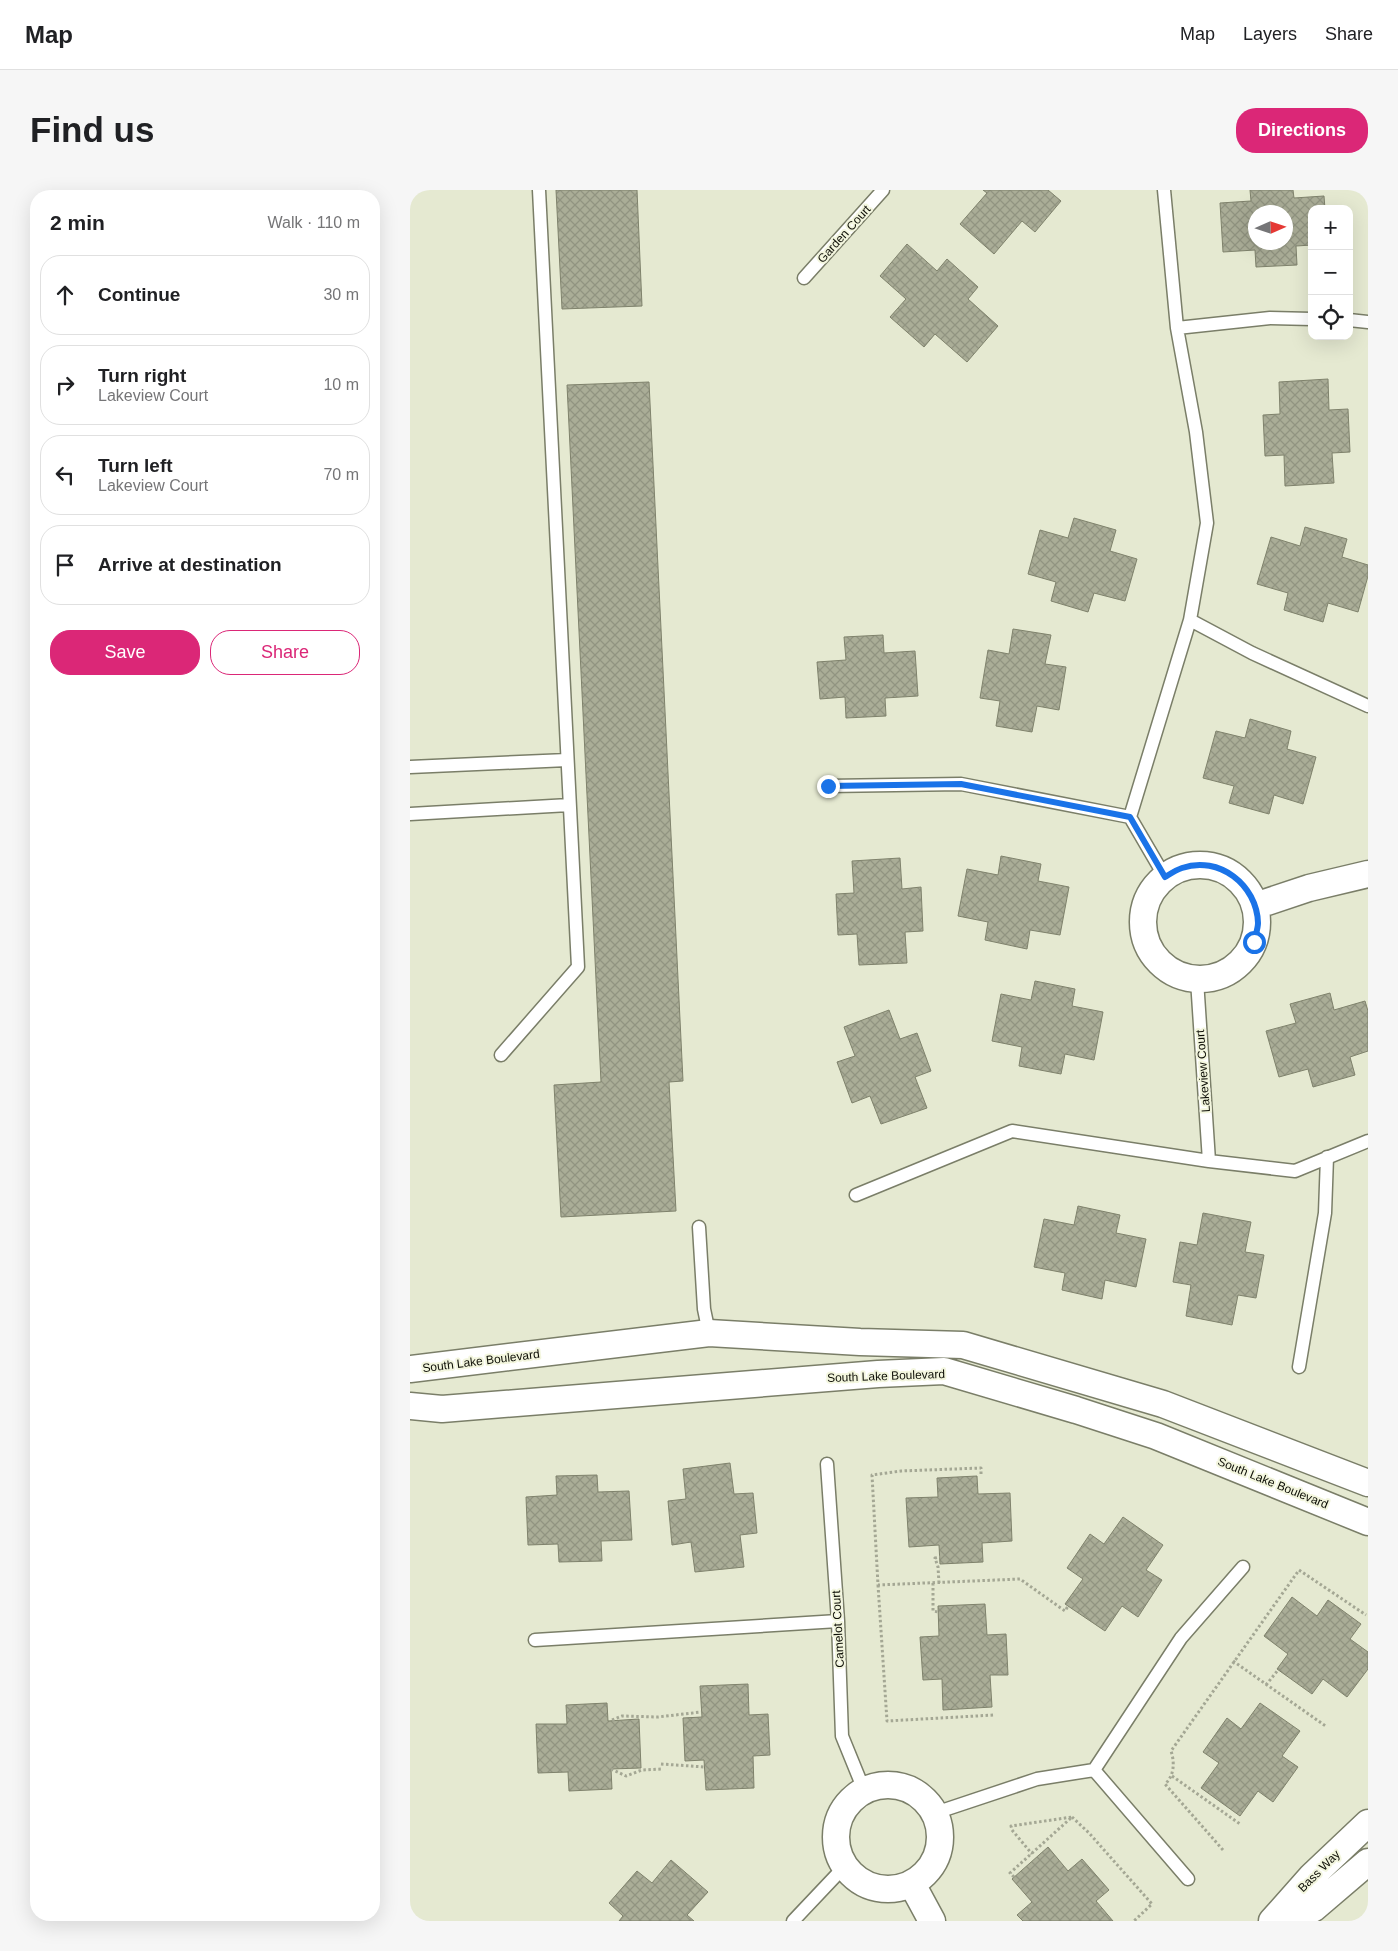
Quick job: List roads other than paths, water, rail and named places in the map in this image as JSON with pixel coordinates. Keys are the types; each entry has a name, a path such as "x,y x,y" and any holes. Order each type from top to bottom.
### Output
{"street":[{"path":"1200,864 1218,867 1235,876 1247,889 1255,906 1258,924 1254,942 1245,958 1232,971 1215,978 1197,980 1178,975 1162,965 1149,949 1144,930 1144,910 1152,892 1165,877 1181,868 1200,864"},
{"path":"1255,906 1309,888 1368,874"},
{"name":"South Lake Boulevard","path":"410,1369 709,1333 860,1342 963,1345 1163,1404 1368,1483"},
{"name":"South Lake Boulevard","path":"410,1406 442,1409 878,1374 944,1371 1156,1436 1368,1522"},
{"path":"884,1784 904,1786 922,1797 935,1813 940,1833 938,1854 928,1871 912,1884 892,1890 872,1887 854,1878 841,1861 835,1841 838,1821 848,1803 864,1790 884,1784"},
{"name":"Bass Way","path":"1272,1921 1312,1876 1368,1823"},
{"name":"Bass Way","path":"1292,1921 1314,1908 1368,1862"},
{"path":"912,1884 932,1921"}],"lane":[{"path":"501,1054 578,967 539,190"},
{"name":"Garden Court","path":"804,278 883,190"},
{"path":"1164,190 1177,328 1196,432 1207,523 1190,620 1130,817 1165,877"},
{"path":"1177,328 1270,318 1308,319"},
{"path":"1353,320 1368,322"},
{"path":"1190,620 1252,653 1368,706"},
{"path":"410,767 567,760"},
{"path":"828,786 961,784 1130,817"},
{"path":"410,814 569,805"},
{"name":"Lakeview Court","path":"1197,980 1209,1161"},
{"path":"856,1196 1012,1130 1209,1161 1295,1171 1368,1141"},
{"path":"1300,1367 1325,1213 1327,1157"},
{"path":"698,1226 704,1310 709,1333"},
{"name":"Camelot Court","path":"827,1464 838,1621 842,1736 864,1790"},
{"path":"935,1813 1037,1779 1094,1770 1181,1638 1243,1567"},
{"path":"535,1640 838,1621"},
{"path":"1094,1770 1188,1879"},
{"path":"793,1921 845,1866"}]}
